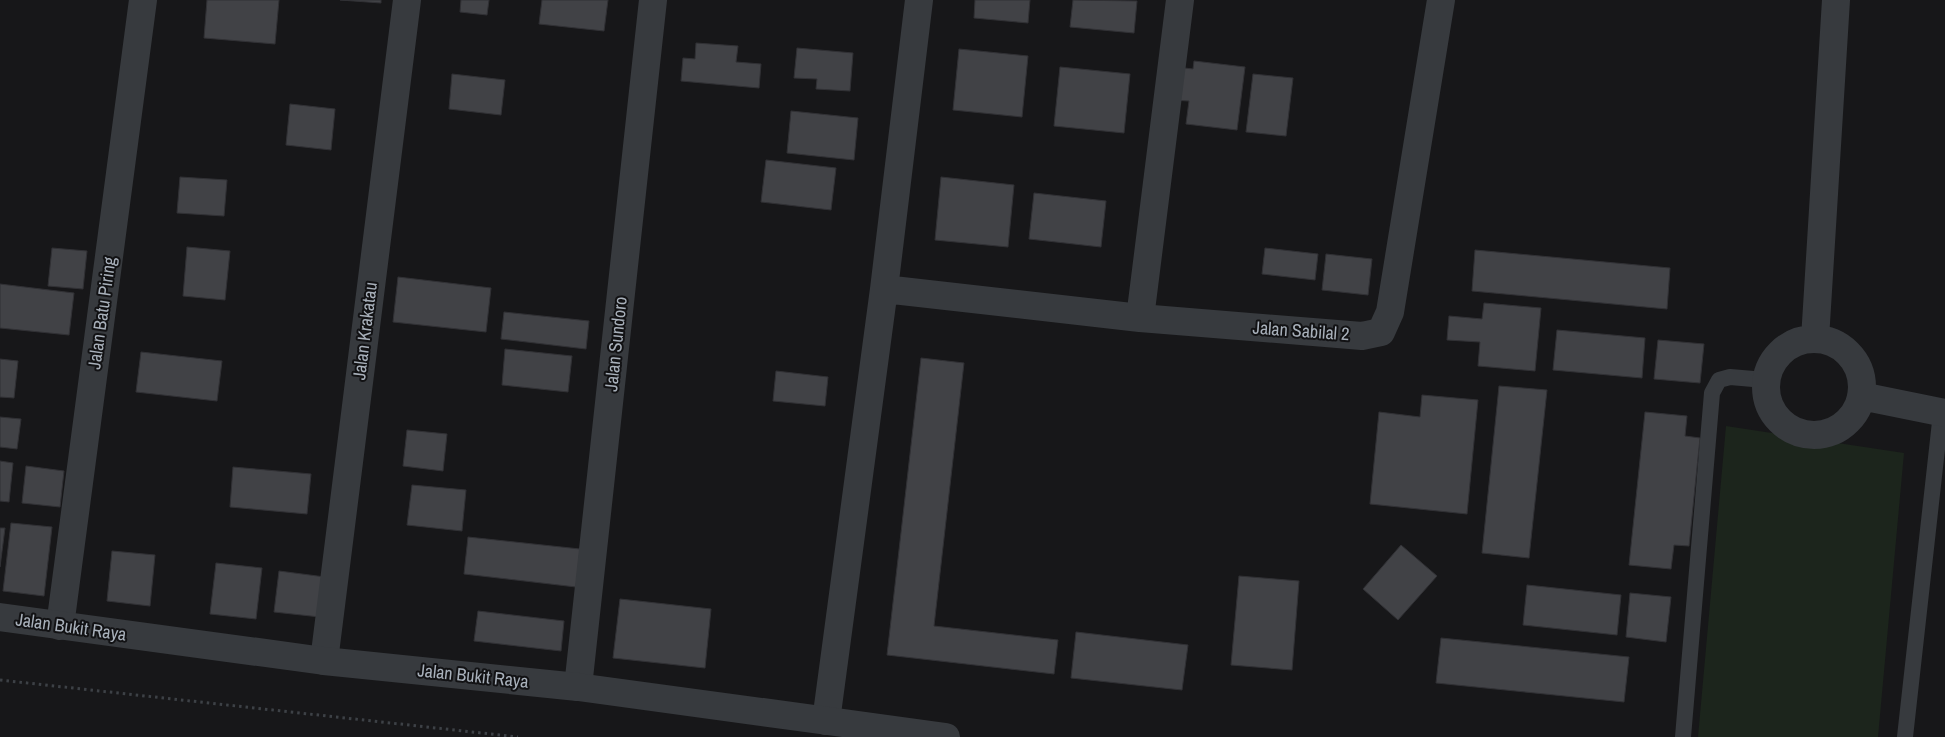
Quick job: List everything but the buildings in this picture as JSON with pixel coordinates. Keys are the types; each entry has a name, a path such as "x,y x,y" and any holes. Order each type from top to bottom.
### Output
{"street":[{"name":"Jalan Batu Piring","path":"60,626 143,0"},
{"name":"Jalan Krakatau","path":"324,661 407,0"},
{"name":"Jalan Sundoro","path":"578,687 653,0"},
{"path":"826,721 884,289 919,0"},
{"path":"1140,318 1180,0"},
{"name":"Jalan Sabilal 2","path":"884,289 1140,318 1362,336 1381,332 1390,312 1441,0"},
{"path":"1815,339 1836,0"},
{"path":"1815,339 1831,342 1846,351 1856,364 1862,379 1861,396 1856,411 1845,424 1831,432 1814,435 1798,432 1783,425 1772,412 1766,396 1765,380 1777,355 1801,340 1815,339"},
{"path":"1861,396 1943,413"},
{"name":"Jalan Bukit Raya","path":"0,617 324,661 578,687 946,737"}],"lane":[{"path":"1683,737 1712,393 1719,380 1730,377 1765,380"},
{"path":"1905,737 1943,413"}],"path":[{"path":"0,680 518,737"}],"shaded area":[{"path":"1726,426 1904,453 1878,737 1698,737"}]}
